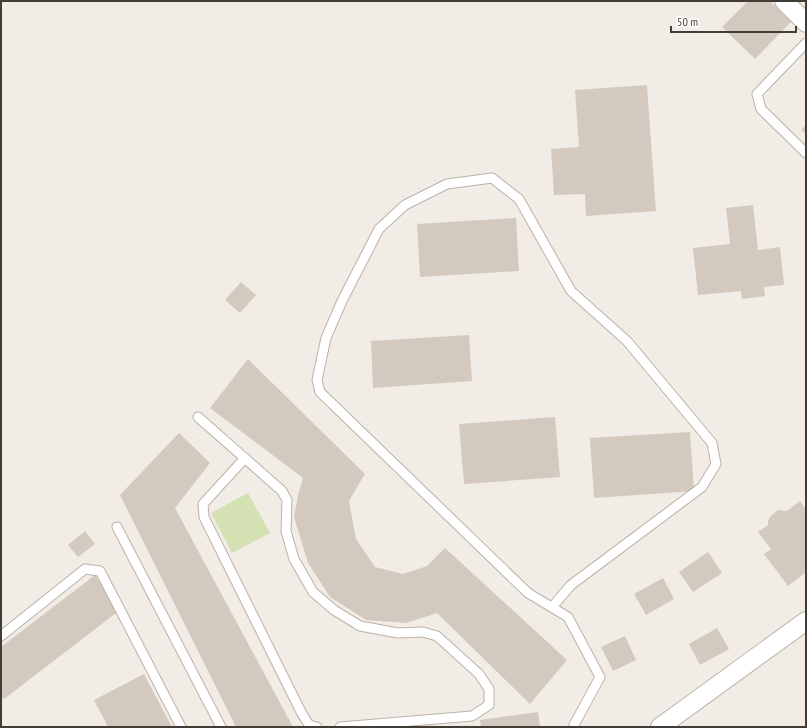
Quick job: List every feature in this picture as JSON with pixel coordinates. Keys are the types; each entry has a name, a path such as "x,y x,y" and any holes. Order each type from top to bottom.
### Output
{"street":[{"path":"784,1 806,22"},
{"path":"660,727 806,621"}],"lane":[{"path":"806,43 757,94 761,108 806,152"},
{"path":"552,607 571,585 702,487 716,464 712,443 627,341 571,291 519,199 492,178 446,184 405,206 379,230 342,301 326,338 317,380 320,392 528,592 552,607 568,617 600,677 574,727"},
{"path":"198,417 282,491 287,500 286,531 294,559 313,592 334,610 360,626 398,632 423,632 437,636 479,674 489,689 489,705 472,716 340,727"},
{"path":"244,458 203,504 204,517 300,712 309,725 317,727"},
{"path":"117,527 220,727"},
{"path":"1,636 85,569 100,571 181,727"},
{"path":"450,717 452,727"}],"green space":[{"path":"248,493 270,533 232,553 211,513"}],"building":[{"path":"748,1 770,1 791,22 755,59 722,27"},
{"path":"647,85 656,211 586,216 585,194 554,195 551,149 579,147 575,90"},
{"path":"806,125 806,134 801,130"},
{"path":"753,205 758,250 780,247 784,285 764,287 765,296 742,299 741,291 698,295 693,248 730,244 726,208"},
{"path":"516,218 519,271 420,277 417,224"},
{"path":"241,282 256,295 240,313 225,300"},
{"path":"469,335 472,381 373,388 371,341"},
{"path":"248,359 365,474 349,501 356,539 375,567 403,574 427,566 445,548 567,660 530,704 437,613 406,623 366,620 330,597 308,563 294,517 303,478 210,408"},
{"path":"555,417 560,477 464,484 459,424"},
{"path":"690,432 694,491 594,498 590,438"},
{"path":"179,433 210,463 175,508 293,727 236,727 120,495"},
{"path":"800,501 806,509 806,572 788,586 764,554 771,549 758,532 768,525 770,517 778,510 787,511"},
{"path":"85,531 95,544 78,557 68,545"},
{"path":"708,552 722,573 693,592 679,572"},
{"path":"95,575 120,610 4,699 1,696 1,647"},
{"path":"663,578 674,599 646,615 634,594"},
{"path":"717,628 729,649 700,665 689,644"},
{"path":"625,636 636,660 613,671 601,647"},
{"path":"144,674 172,727 108,727 94,700"},
{"path":"538,712 540,727 481,727 480,720"}]}
